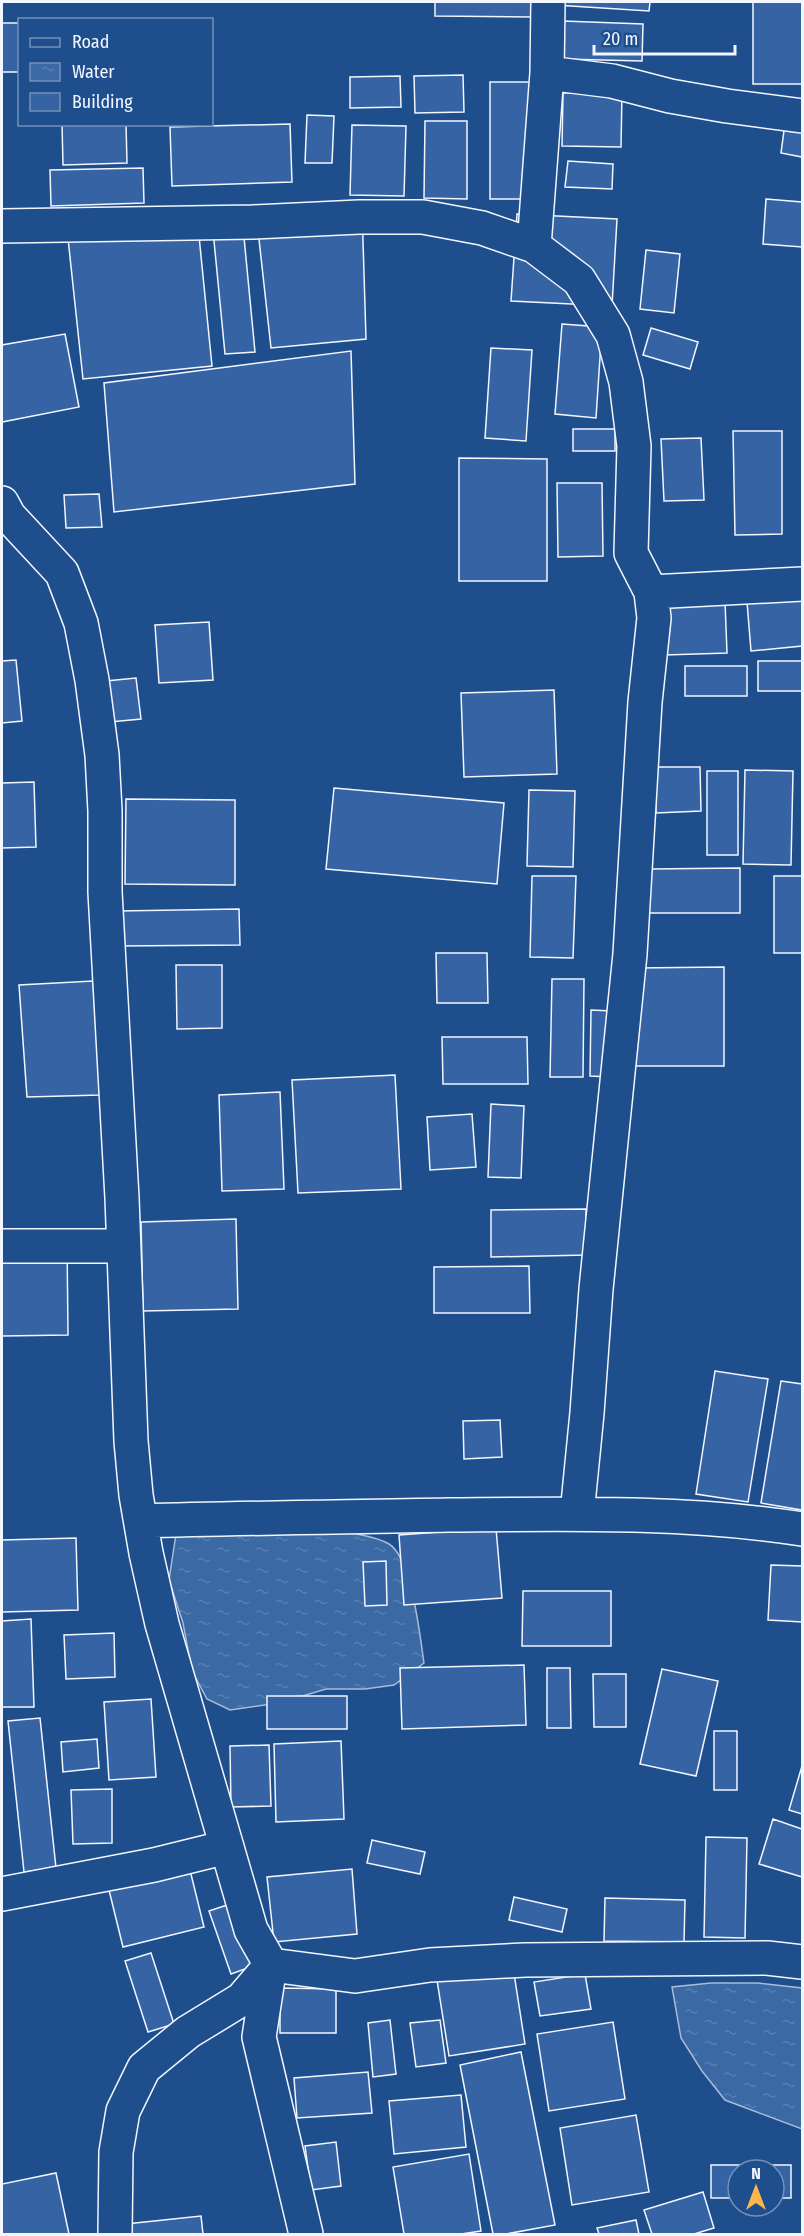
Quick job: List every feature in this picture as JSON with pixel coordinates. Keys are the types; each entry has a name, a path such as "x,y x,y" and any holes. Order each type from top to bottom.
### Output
{"street":[{"path":"534,246 547,73 548,2"},
{"path":"547,73 612,81 669,96 802,116"},
{"path":"2,226 253,222 359,217 423,218 482,228 534,246 579,280 613,335 626,382 634,446 631,553 651,592 654,618 645,702 630,954 596,1289 577,1514"},
{"path":"2,502 9,516 62,573 81,623 92,680 102,755 105,892 131,1441 141,1521 162,1624 248,1922 271,1965 259,2037 306,2235"},
{"path":"651,592 802,584"},
{"path":"2,1246 123,1246"},
{"path":"141,1521 577,1514 772,1524 802,1529"},
{"path":"2,1894 154,1865 227,1847"},
{"path":"271,1965 354,1976 430,1965 525,1960 767,1958 802,1962"},
{"path":"115,2235 116,2152 123,2110 144,2068 188,2032 242,1999 271,1965"}],"water":[{"path":"348,1532 385,1542 397,1552 404,1565 414,1599 424,1663 394,1685 365,1689 326,1689 279,1703 230,1710 207,1699 192,1671 183,1623 169,1580 176,1534"},
{"path":"711,1983 758,1983 802,1988 802,2129 725,2100 702,2071 681,2038 672,1987"}],"building":[{"path":"435,2 532,2 532,17 435,16"},
{"path":"555,2 650,2 649,11 555,5"},
{"path":"753,2 802,2 802,84 753,84"},
{"path":"563,21 643,24 642,61 562,59"},
{"path":"2,23 18,23 18,72 2,72"},
{"path":"463,75 464,112 415,113 414,76"},
{"path":"400,76 401,107 350,108 350,77"},
{"path":"490,82 535,82 535,199 490,199"},
{"path":"563,93 622,93 621,147 562,146"},
{"path":"307,115 334,116 332,163 305,163"},
{"path":"425,121 467,121 467,199 424,198"},
{"path":"785,123 802,126 802,157 781,153"},
{"path":"290,124 292,182 172,186 170,127"},
{"path":"352,125 406,126 404,196 350,195"},
{"path":"62,126 126,126 127,163 63,165"},
{"path":"568,161 613,164 612,189 565,187"},
{"path":"143,168 144,203 51,206 50,170"},
{"path":"766,199 802,202 802,247 763,244"},
{"path":"241,206 255,352 225,354 211,210"},
{"path":"362,208 366,339 271,348 256,212"},
{"path":"517,214 617,219 612,306 511,301"},
{"path":"197,216 212,366 83,379 67,229"},
{"path":"646,250 680,254 674,313 640,309"},
{"path":"562,324 602,327 596,418 555,414"},
{"path":"651,328 698,342 690,369 643,355"},
{"path":"65,334 79,407 2,422 2,345"},
{"path":"491,348 532,350 526,441 485,438"},
{"path":"351,351 355,484 114,512 104,383"},
{"path":"573,429 615,429 615,451 573,451"},
{"path":"733,431 782,431 782,534 735,535"},
{"path":"701,438 704,500 664,501 661,439"},
{"path":"459,458 547,459 547,581 459,581"},
{"path":"557,483 602,483 603,556 558,557"},
{"path":"99,494 102,527 66,528 64,495"},
{"path":"802,597 802,646 751,651 747,602"},
{"path":"725,601 727,653 665,655 663,603"},
{"path":"209,622 213,680 159,683 155,625"},
{"path":"16,660 22,721 2,723 2,661"},
{"path":"758,661 802,661 802,691 758,691"},
{"path":"685,666 747,666 747,696 685,696"},
{"path":"136,678 141,719 110,722 106,681"},
{"path":"554,690 557,774 464,777 461,693"},
{"path":"655,767 700,767 701,811 656,813"},
{"path":"745,770 793,771 791,865 743,864"},
{"path":"707,771 738,771 738,855 707,855"},
{"path":"34,782 36,847 2,848 2,783"},
{"path":"334,788 504,803 497,884 326,869"},
{"path":"529,790 575,791 573,867 527,866"},
{"path":"126,799 235,800 235,885 125,884"},
{"path":"740,868 740,913 649,913 649,869"},
{"path":"532,876 576,876 573,958 530,957"},
{"path":"774,876 802,876 802,953 774,953"},
{"path":"239,909 240,945 118,946 118,911"},
{"path":"436,953 487,953 488,1003 437,1003"},
{"path":"176,965 222,965 222,1028 177,1029"},
{"path":"724,967 724,1066 636,1066 636,968"},
{"path":"552,979 584,979 583,1077 550,1077"},
{"path":"93,981 100,1095 27,1097 19,985"},
{"path":"591,1010 612,1011 610,1077 590,1076"},
{"path":"442,1037 527,1037 528,1084 443,1084"},
{"path":"395,1075 401,1189 298,1193 292,1080"},
{"path":"280,1092 284,1189 222,1191 219,1095"},
{"path":"491,1104 524,1106 521,1178 488,1177"},
{"path":"472,1114 476,1167 430,1170 427,1117"},
{"path":"586,1209 587,1255 491,1257 491,1210"},
{"path":"236,1219 238,1309 143,1311 141,1222"},
{"path":"67,1238 68,1335 2,1336 2,1239"},
{"path":"529,1266 530,1313 434,1313 434,1267"},
{"path":"715,1371 768,1379 748,1502 696,1494"},
{"path":"781,1381 802,1384 802,1510 761,1503"},
{"path":"500,1420 502,1457 464,1459 463,1421"},
{"path":"496,1528 502,1598 404,1605 399,1535"},
{"path":"76,1538 78,1610 2,1612 2,1540"},
{"path":"386,1561 387,1605 365,1606 363,1562"},
{"path":"771,1565 802,1566 802,1622 768,1620"},
{"path":"523,1591 611,1591 611,1646 522,1646"},
{"path":"31,1619 34,1707 2,1707 2,1621"},
{"path":"114,1633 115,1677 66,1679 64,1635"},
{"path":"524,1665 526,1725 402,1729 400,1668"},
{"path":"547,1668 570,1668 571,1728 547,1728"},
{"path":"662,1669 718,1681 696,1776 640,1764"},
{"path":"593,1674 626,1674 626,1727 594,1727"},
{"path":"267,1696 347,1696 347,1729 267,1729"},
{"path":"151,1699 156,1777 109,1780 104,1702"},
{"path":"40,1718 56,1868 24,1872 8,1721"},
{"path":"714,1731 737,1731 737,1790 714,1790"},
{"path":"97,1739 99,1768 63,1772 61,1742"},
{"path":"341,1741 344,1819 276,1822 274,1744"},
{"path":"269,1745 271,1806 231,1807 230,1746"},
{"path":"802,1766 802,1814 789,1810"},
{"path":"112,1789 112,1843 73,1844 71,1790"},
{"path":"773,1819 802,1829 802,1877 759,1864"},
{"path":"706,1837 747,1838 745,1938 704,1937"},
{"path":"372,1840 425,1852 420,1874 367,1863"},
{"path":"188,1862 204,1927 123,1947 107,1882"},
{"path":"352,1869 357,1934 274,1942 267,1877"},
{"path":"514,1897 567,1909 562,1932 509,1920"},
{"path":"605,1898 685,1900 684,1942 604,1941"},
{"path":"233,1903 256,1965 231,1974 209,1911"},
{"path":"151,1953 174,2024 148,2032 125,1961"},
{"path":"513,1967 525,2044 449,2056 437,1980"},
{"path":"585,1974 591,2009 540,2016 534,1982"},
{"path":"280,1988 336,1989 336,2033 280,2033"},
{"path":"390,2020 396,2074 373,2077 368,2023"},
{"path":"440,2020 446,2063 416,2067 410,2023"},
{"path":"613,2022 625,2099 549,2111 537,2034"},
{"path":"521,2052 555,2225 506,2234 493,2234 460,2065"},
{"path":"368,2072 372,2113 297,2118 294,2078"},
{"path":"461,2095 466,2147 394,2154 389,2101"},
{"path":"636,2115 649,2192 572,2205 560,2128"},
{"path":"336,2142 341,2186 311,2190 305,2146"},
{"path":"469,2154 481,2231 461,2234 404,2234 393,2167"},
{"path":"711,2165 726,2165 726,2198 711,2198"},
{"path":"786,2165 791,2165 791,2198 786,2198"},
{"path":"56,2173 69,2234 2,2234 2,2184"},
{"path":"703,2192 714,2228 694,2234 652,2234 644,2210"},
{"path":"201,2216 203,2234 127,2234 126,2224"},
{"path":"636,2220 639,2234 599,2234 597,2228"}]}
